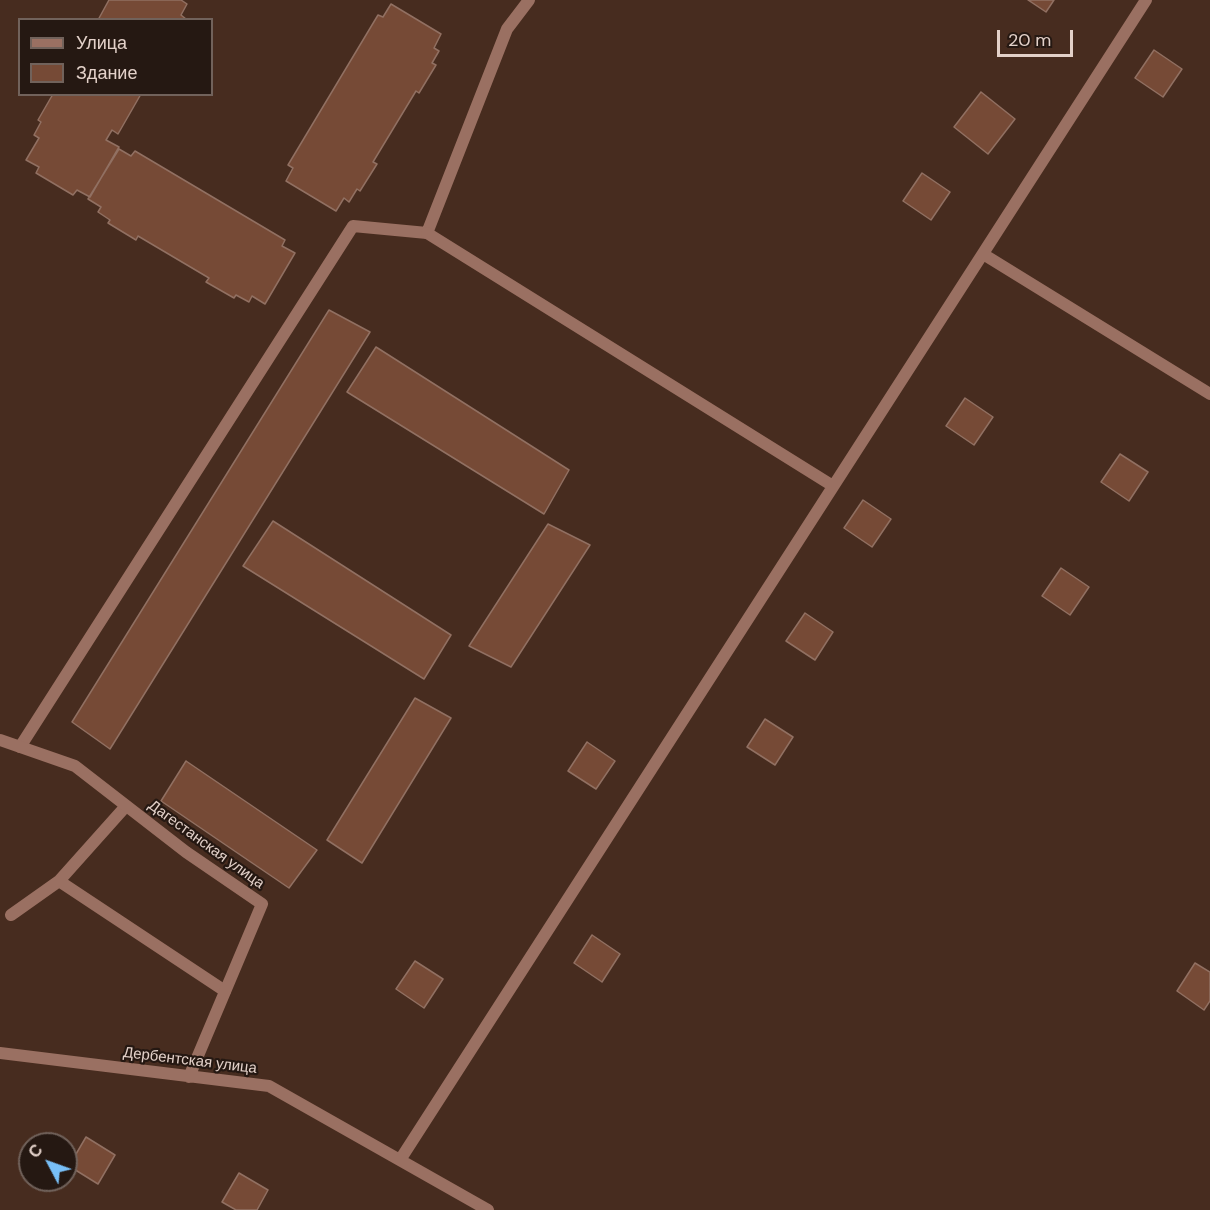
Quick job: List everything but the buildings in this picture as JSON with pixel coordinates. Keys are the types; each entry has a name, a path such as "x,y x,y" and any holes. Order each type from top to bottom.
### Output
{"street":[{"path":"427,233 507,29 529,0"},
{"path":"400,1160 1146,0"},
{"path":"21,747 352,226 427,233 833,486"},
{"path":"983,254 1210,394"},
{"name":"Дагестанская улица","path":"0,740 75,766 186,852 262,904 189,1077"},
{"path":"11,915 59,881 126,806"},
{"path":"59,881 225,991"},
{"name":"Дербентская улица","path":"0,1053 269,1086 488,1210"}]}
